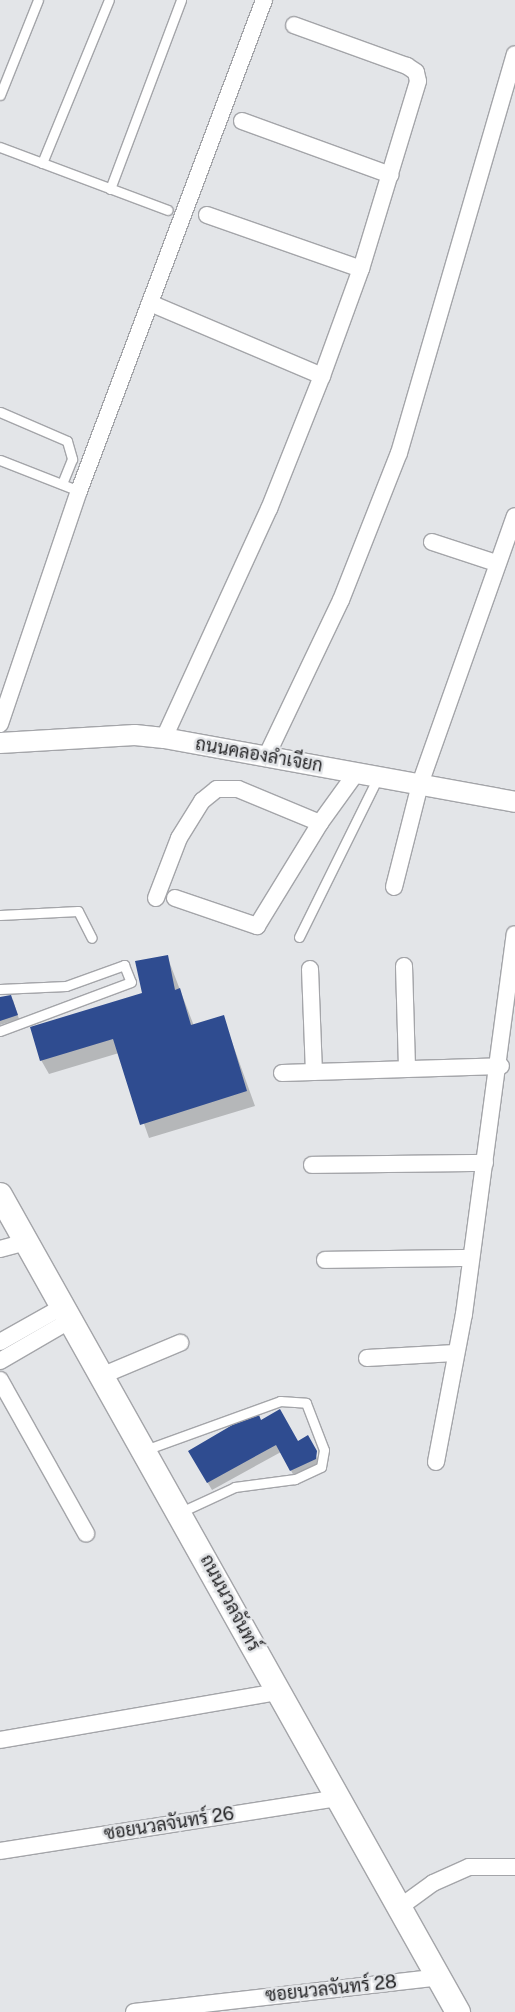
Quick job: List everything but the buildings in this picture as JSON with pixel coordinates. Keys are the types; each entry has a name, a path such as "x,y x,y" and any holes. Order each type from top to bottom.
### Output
{"main road":[{"name":"ถนนนวลจันทร์","path":"0,1195 101,1376 181,1512 279,1692 458,2012"}],"street":[{"path":"0,724 79,491 264,0"},
{"path":"164,738 269,509 322,376 361,269 418,81 416,72 294,25"},
{"path":"267,755 341,600 399,453 515,55"},
{"path":"242,121 390,175"},
{"path":"207,215 361,269"},
{"path":"150,303 322,376"},
{"path":"394,887 420,784 496,563 515,516"},
{"path":"432,542 496,563"},
{"name":"ถนนคลองลำเจียก","path":"0,743 135,735 164,738 267,755 515,802"},
{"path":"175,898 257,926 268,915 320,823 356,773"},
{"path":"156,898 179,838 202,801 217,789 238,789 320,823"},
{"path":"436,1462 501,1066 515,934"},
{"path":"404,966 407,1069"},
{"path":"310,969 314,1072"},
{"path":"282,1073 501,1066"},
{"path":"312,1165 486,1163"},
{"path":"0,1249 26,1242"},
{"path":"325,1260 471,1258"},
{"path":"0,1342 66,1314"},
{"path":"0,1361 66,1314"},
{"path":"101,1376 180,1343"},
{"path":"367,1358 455,1353"},
{"path":"0,1380 86,1533"},
{"path":"0,1740 279,1692"},
{"name":"ซอยนวลจันทร์ 26","path":"0,1851 339,1798"},
{"path":"400,1906 433,1883 468,1868 515,1867"},
{"name":"ซอยนวลจันทร์ 28","path":"144,2011 439,1977"}],"lane":[{"path":"0,95 38,0"},
{"path":"42,163 109,0"},
{"path":"110,188 181,0"},
{"path":"0,147 168,210"},
{"path":"0,412 67,441 72,459 62,484"},
{"path":"0,460 79,491"},
{"path":"299,938 378,777"},
{"path":"0,915 78,911 92,938"},
{"path":"0,989 66,986 124,965 131,982 0,1031"},
{"path":"145,1450 280,1401 306,1403 324,1450 321,1468 295,1479 235,1486 181,1512"}]}
